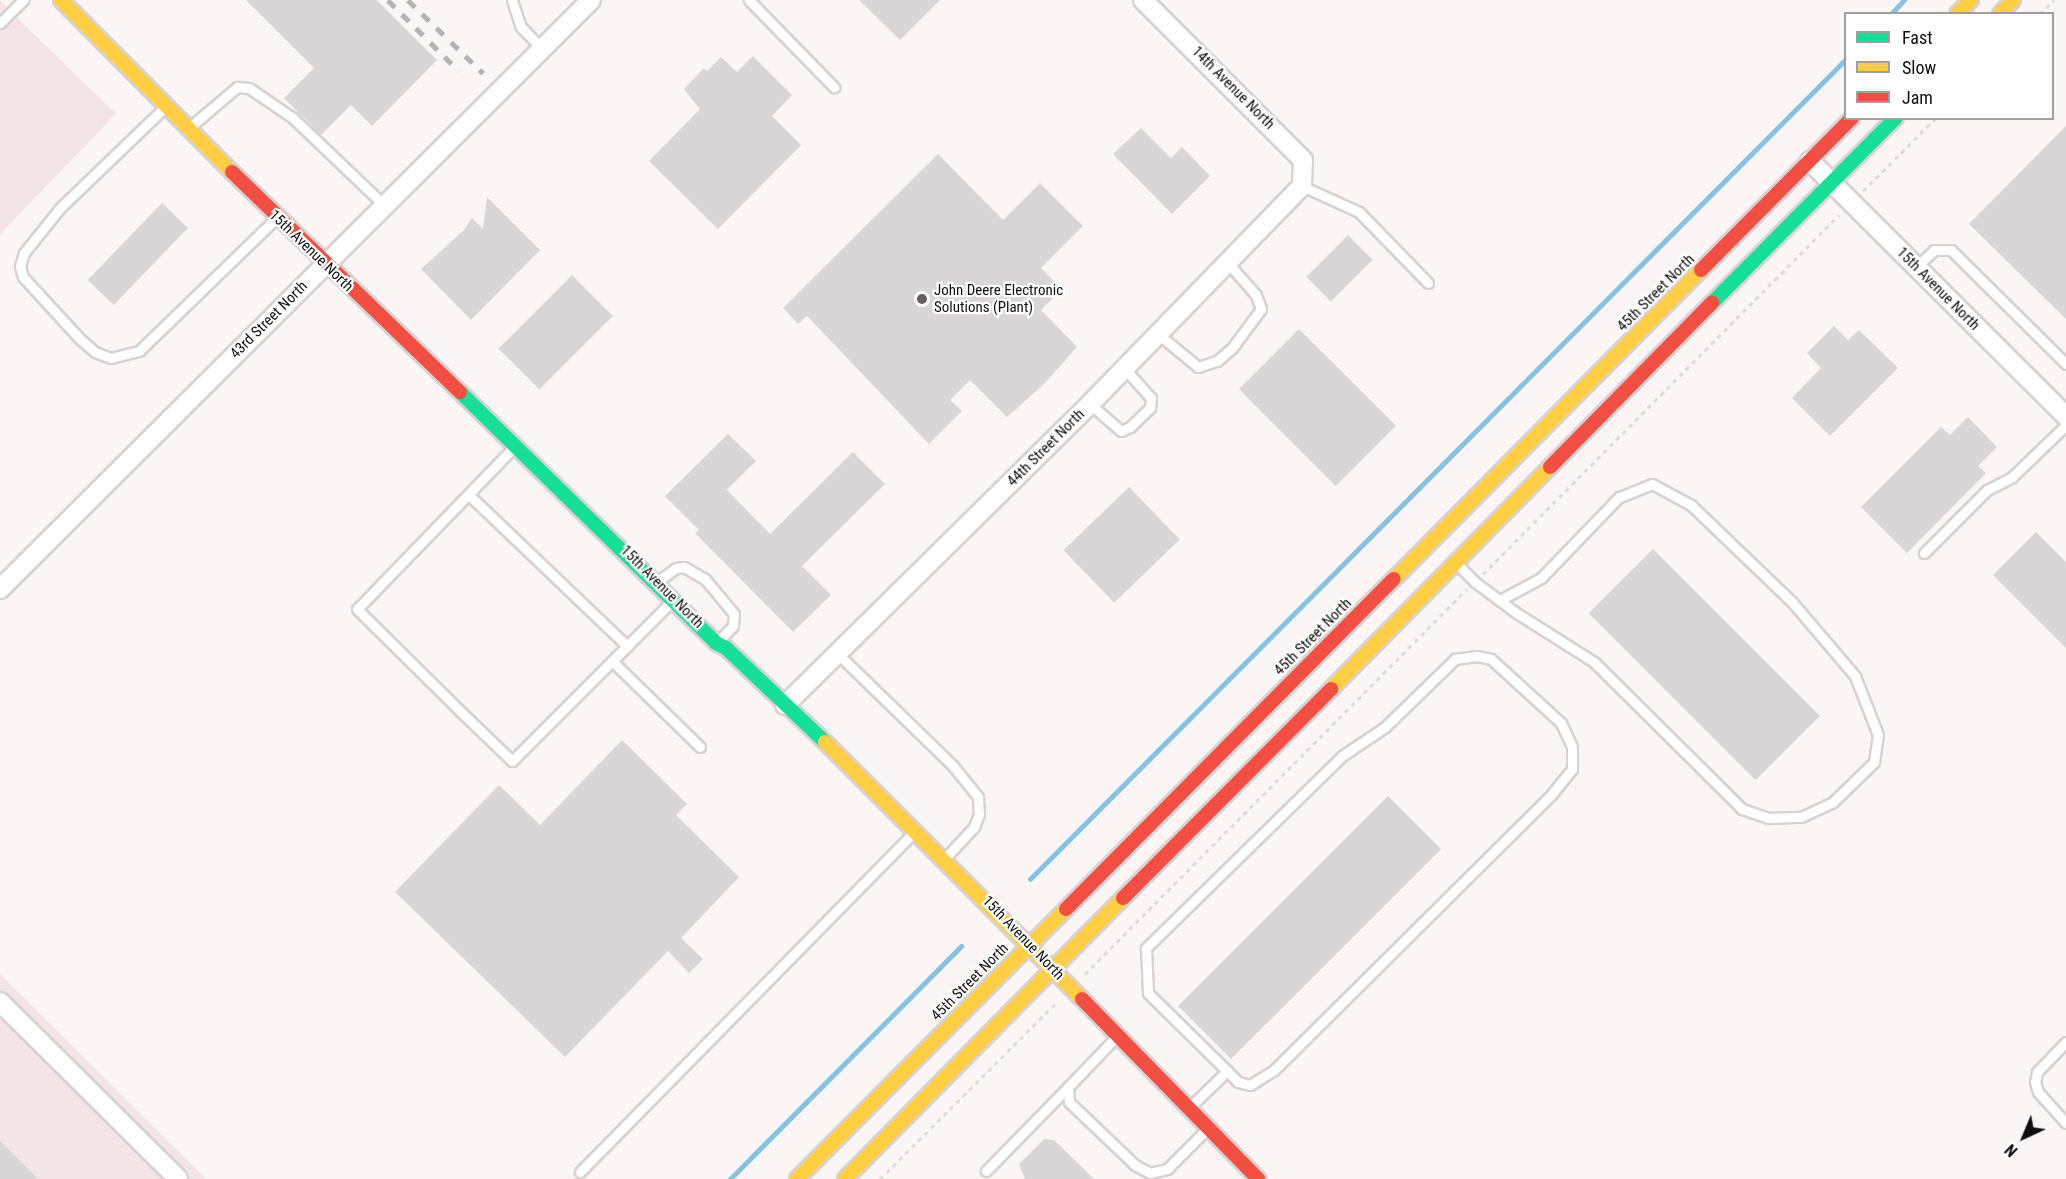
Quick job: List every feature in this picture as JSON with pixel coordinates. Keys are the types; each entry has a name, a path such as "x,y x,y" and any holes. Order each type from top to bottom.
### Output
{"main road":[{"name":"15th Avenue North","path":"61,0 164,108 674,599 716,643 785,705 916,830 1258,1179"},
{"path":"1959,12 1971,0"},
{"path":"2002,12 2013,0"},
{"name":"45th Street North","path":"797,1179 1850,120"},
{"path":"845,1179 1054,971 1894,120"}],"street":[{"name":"43rd Street North","path":"0,590 591,0"},
{"name":"14th Avenue North","path":"1143,0 1303,160 1302,186"},
{"name":"15th Avenue North","path":"1810,161 2065,416"},
{"name":"44th Street North","path":"785,705 1090,404 1302,186"},
{"path":"0,1002 178,1179"}],"lane":[{"path":"0,23 23,0"},
{"path":"512,0 521,27 542,49"},
{"path":"749,0 834,87"},
{"path":"187,130 237,87 249,88 293,118 384,205"},
{"path":"164,108 60,208 24,253 20,266 23,277 81,339 95,352 111,358 139,351 277,217"},
{"path":"1302,186 1359,212 1428,283"},
{"path":"1916,267 1934,250 1952,250 2066,364"},
{"path":"1158,334 1198,367 1217,361 1232,348 1262,309 1256,295 1228,262"},
{"path":"1090,404 1120,431 1130,427 1150,408 1151,398 1124,369"},
{"path":"1924,553 1987,490 2011,478 2065,416"},
{"path":"515,446 357,609 512,760 674,599"},
{"path":"1457,564 1475,582 1500,600 1594,662 1742,809 1768,818 1801,817 1833,802 1874,762 1878,735 1855,676 1791,602 1699,513 1652,484 1619,497 1541,578 1500,600"},
{"path":"469,495 627,646"},
{"path":"656,583 676,568 684,567 705,579 734,614 733,626 716,643"},
{"path":"837,652 953,766 978,797 980,813 974,827 945,859"},
{"path":"1478,656 1491,659 1561,723 1572,747 1572,769 1551,795 1274,1070 1250,1085 1238,1082 1227,1071 1148,993 1146,948 1342,756 1385,727 1455,659 1478,656"},
{"path":"612,661 700,747"},
{"path":"580,1172 916,830"},
{"path":"986,1171 1117,1036"},
{"path":"2066,1042 2037,1072 2035,1082 2037,1092 2066,1123"},
{"path":"1188,1109 1227,1071"},
{"path":"1068,1087 1069,1102 1136,1165 1150,1173 1167,1169 1208,1128"}],"path":[{"path":"2042,12 2054,0"},
{"path":"880,1179 1933,120"}],"shaded area":[{"path":"0,1 116,114 0,234"},
{"path":"0,974 206,1179 0,1179"}],"building":[{"path":"246,0 377,0 437,60 372,126 351,105 321,135 284,98 314,68"},
{"path":"859,0 940,0 900,40"},
{"path":"753,56 792,95 772,116 801,145 718,229 649,161 700,109 684,89 704,68 707,71 721,57 737,72"},
{"path":"2066,126 2066,319 1969,224"},
{"path":"1141,128 1171,158 1182,147 1210,176 1172,214 1113,154"},
{"name":"John Deere Electronic Solutions (Plant)","path":"938,154 1003,220 1040,183 1083,226 1041,268 1062,289 1041,310 1077,347 1044,384 1007,417 970,380 950,400 962,411 929,444 807,316 798,324 783,308"},
{"path":"487,197 540,250 471,320 421,269 464,230 472,218 483,229"},
{"path":"162,203 188,228 114,305 88,280"},
{"path":"1348,235 1373,260 1331,301 1306,277"},
{"path":"572,275 613,316 539,390 498,349"},
{"path":"1834,326 1848,340 1859,330 1898,368 1830,436 1792,398 1821,368 1807,353"},
{"path":"1299,329 1396,426 1336,486 1239,389"},
{"path":"1968,417 1997,447 1978,466 1986,473 1907,553 1861,507 1941,427 1950,435"},
{"path":"728,434 756,461 727,490 770,534 853,452 885,484 802,566 831,595 793,632 695,533 699,530 665,496"},
{"path":"1129,487 1180,540 1114,603 1064,550"},
{"path":"2036,532 2066,562 2066,648 1993,575"},
{"path":"1653,549 1820,716 1756,780 1589,613"},
{"path":"622,740 687,804 676,815 739,877 681,938 703,959 689,973 668,951 565,1057 395,892 499,785 540,825"},
{"path":"1388,796 1441,849 1231,1059 1178,1006"},
{"path":"1044,1139 1054,1140 1094,1179 1025,1179 1019,1164"},
{"path":"0,1141 38,1179 0,1179"}],"waterway":[{"path":"1893,12 1904,0"},
{"path":"1030,879 1844,61"},
{"path":"730,1179 961,946"}],"railway":[{"path":"388,0 459,71"},
{"path":"408,0 483,73"}],"traffic: fast":[{"path":"1712,303 1894,120"},
{"path":"460,392 716,643 726,648 825,742"}],"traffic: slow":[{"path":"61,0 232,172"},
{"path":"1959,12 1971,0"},
{"path":"2002,12 2013,0"},
{"path":"1394,579 1701,270"},
{"path":"1331,689 1550,467"},
{"path":"825,742 1082,999"},
{"path":"845,1179 1123,898"},
{"path":"797,1179 1066,909"}],"traffic: jam":[{"path":"1701,270 1850,120"},
{"path":"232,172 460,392"},
{"path":"1550,467 1712,303"},
{"path":"1066,909 1394,579"},
{"path":"1123,898 1331,689"},
{"path":"1082,999 1258,1179"}],"place":[{"name":"John Deere Electronic Solutions (Plant)","path":"922,299"}]}
